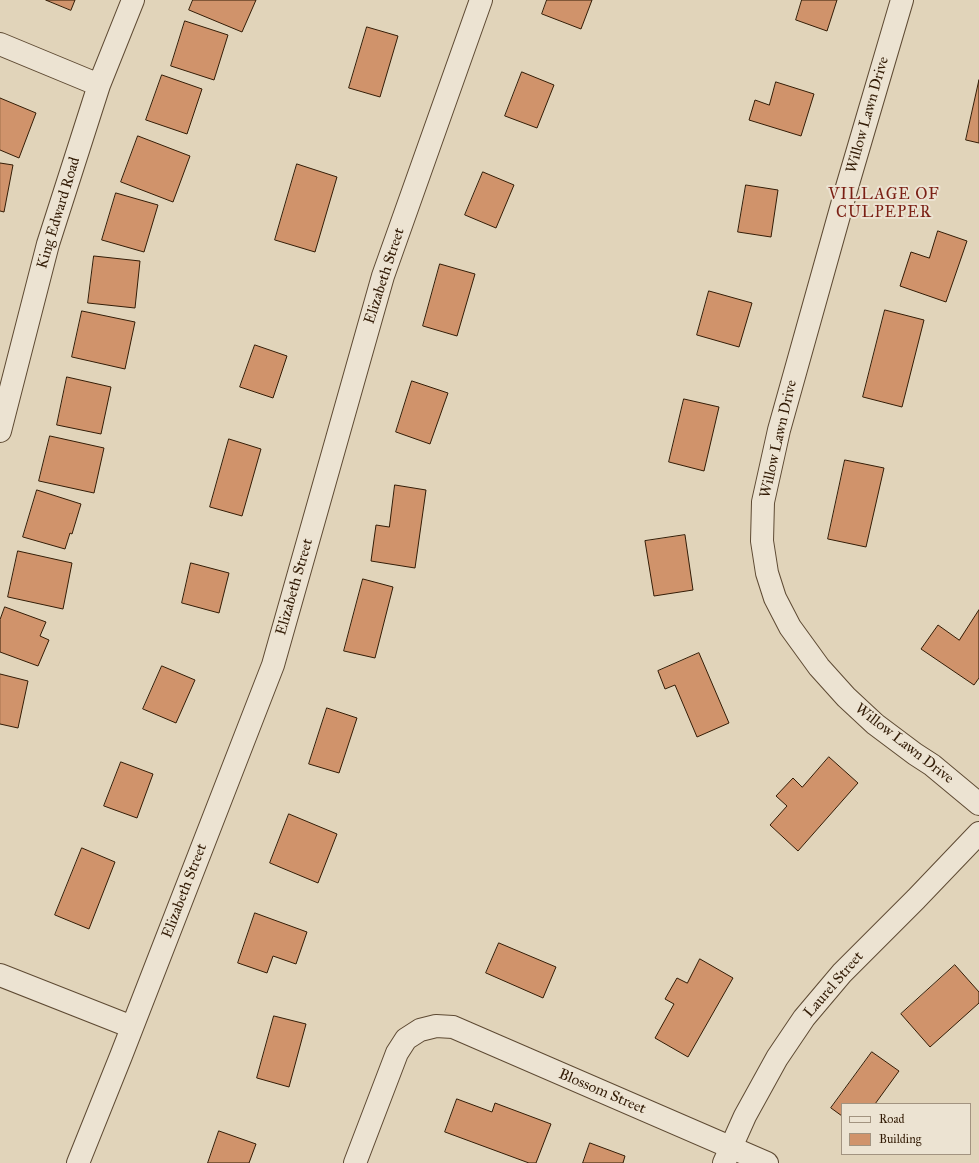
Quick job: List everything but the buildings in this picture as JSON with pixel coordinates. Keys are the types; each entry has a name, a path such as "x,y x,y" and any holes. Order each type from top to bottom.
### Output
{"street":[{"name":"King Edward Road","path":"0,431 48,244 99,85 133,0"},
{"name":"Elizabeth Street","path":"78,1163 273,665 383,276 481,0"},
{"name":"Willow Lawn Drive","path":"902,0 847,187 779,430 763,502 762,541 768,573 775,598 790,627 819,667 846,697 875,724 932,765 979,804"},
{"path":"0,44 99,85"},
{"name":"Laurel Street","path":"727,1155 745,1116 777,1058 804,1018 842,972 916,899 979,833"},
{"path":"0,975 132,1027"},
{"name":"Blossom Street","path":"355,1163 397,1053 406,1039 420,1030 436,1026 453,1027 727,1155 766,1163"}],"district":[{"name":"VILLAGE OF CULPEPER","path":"884,204"}]}
